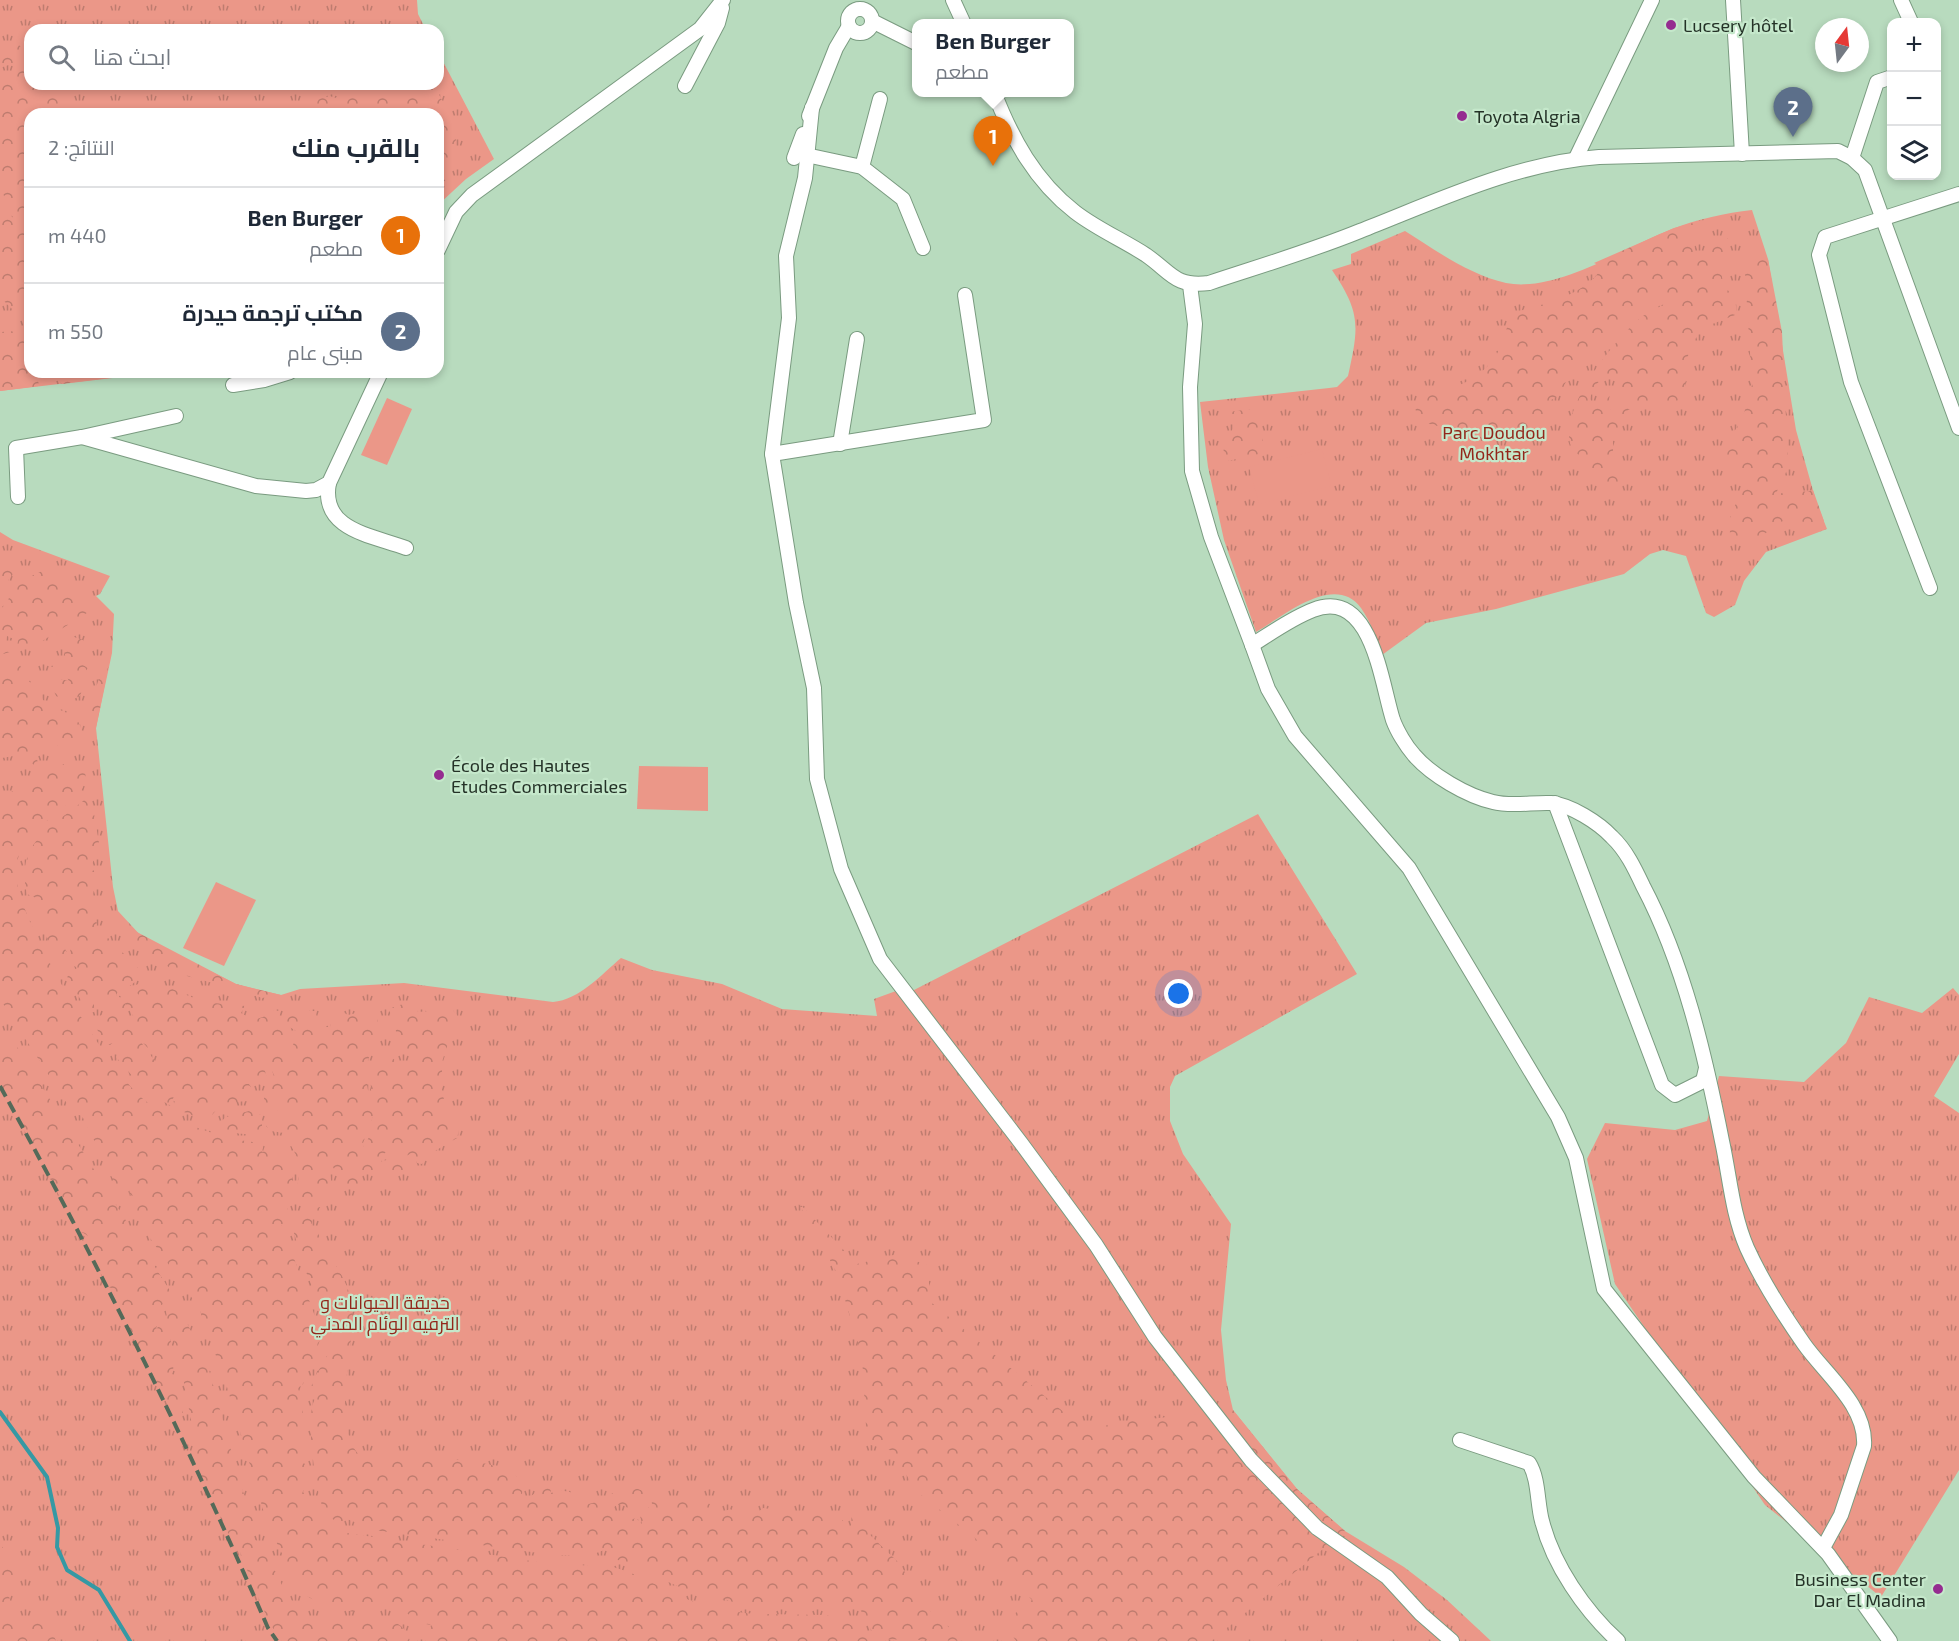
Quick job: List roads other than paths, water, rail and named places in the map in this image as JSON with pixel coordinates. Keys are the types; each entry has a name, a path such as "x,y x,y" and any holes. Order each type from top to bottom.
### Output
{"street":[{"path":"685,86 718,23 723,0"},
{"path":"444,225 472,195 700,29 723,0"},
{"path":"868,0 864,25 836,48 812,108 800,156 805,178 786,256 789,318 772,454 796,603 814,688 817,779 841,869 880,959 1096,1245 1155,1337 1251,1460 1317,1527 1387,1577 1421,1614 1452,1641"},
{"path":"952,0 954,19"},
{"path":"952,0 962,19"},
{"path":"1576,158 1652,0"},
{"path":"1733,0 1742,154"},
{"path":"1901,0 1909,18"},
{"path":"856,6 848,19 912,41"},
{"path":"1852,158 1877,82 1887,79"},
{"path":"996,97 1007,126 1027,160 1056,195 1077,213 1147,256 1175,279 1190,285 1209,283 1347,237 1485,183 1543,165 1576,158 1838,151 1852,158 1865,170 1959,428"},
{"path":"862,167 880,99"},
{"path":"800,156 862,167 903,199 923,248"},
{"path":"1930,588 1851,382 1819,255 1825,237 1959,194"},
{"path":"444,237 456,212"},
{"path":"1190,285 1195,324 1190,387 1192,471 1211,537 1268,688 1295,736 1409,868 1557,1117 1576,1158 1604,1289 1754,1477 1823,1548 1890,1641"},
{"path":"772,454 984,420 965,295"},
{"path":"840,444 857,339"},
{"path":"233,385 270,378"},
{"path":"378,378 329,483 327,505 338,521 406,548"},
{"path":"18,497 14,453 16,448 82,437 176,416"},
{"path":"82,437 256,486 306,491 316,490 329,483"},
{"path":"1252,645 1313,610 1335,606 1355,616 1371,640 1395,724 1412,753 1422,764 1464,790 1494,802 1555,803 1584,816 1611,836 1631,862 1652,903 1686,994 1723,1144 1731,1201 1748,1250 1804,1344 1845,1394 1865,1436 1864,1446 1841,1515 1823,1548"},
{"path":"1555,803 1662,1085 1675,1095 1703,1081 1706,1068"},
{"path":"1460,1440 1529,1463 1543,1528 1556,1554 1590,1612 1618,1641"}],"waterway":[{"path":"0,1412 47,1477 58,1528 57,1547 67,1570 99,1590 130,1641"}],"railway":[{"path":"0,1086 72,1219 174,1422 268,1628 277,1641"}],"place":[{"name":"Lucsery hôtel","path":"1671,25"},
{"name":"Toyota Algria","path":"1462,116"},
{"name":"مكتب ترجمة حيدرة","path":"1793,137"},
{"name":"Ben Burger","path":"993,166"},
{"name":"École des Hautes Etudes Commerciales","path":"439,775"},
{"name":"Business Center Dar El Madina","path":"1938,1589"}],"park label":[{"name":"Parc Doudou Mokhtar","path":"1494,442"},
{"name":"حديقة الحيوانات و الترفيه الوئام المدني","path":"385,1312"}]}
